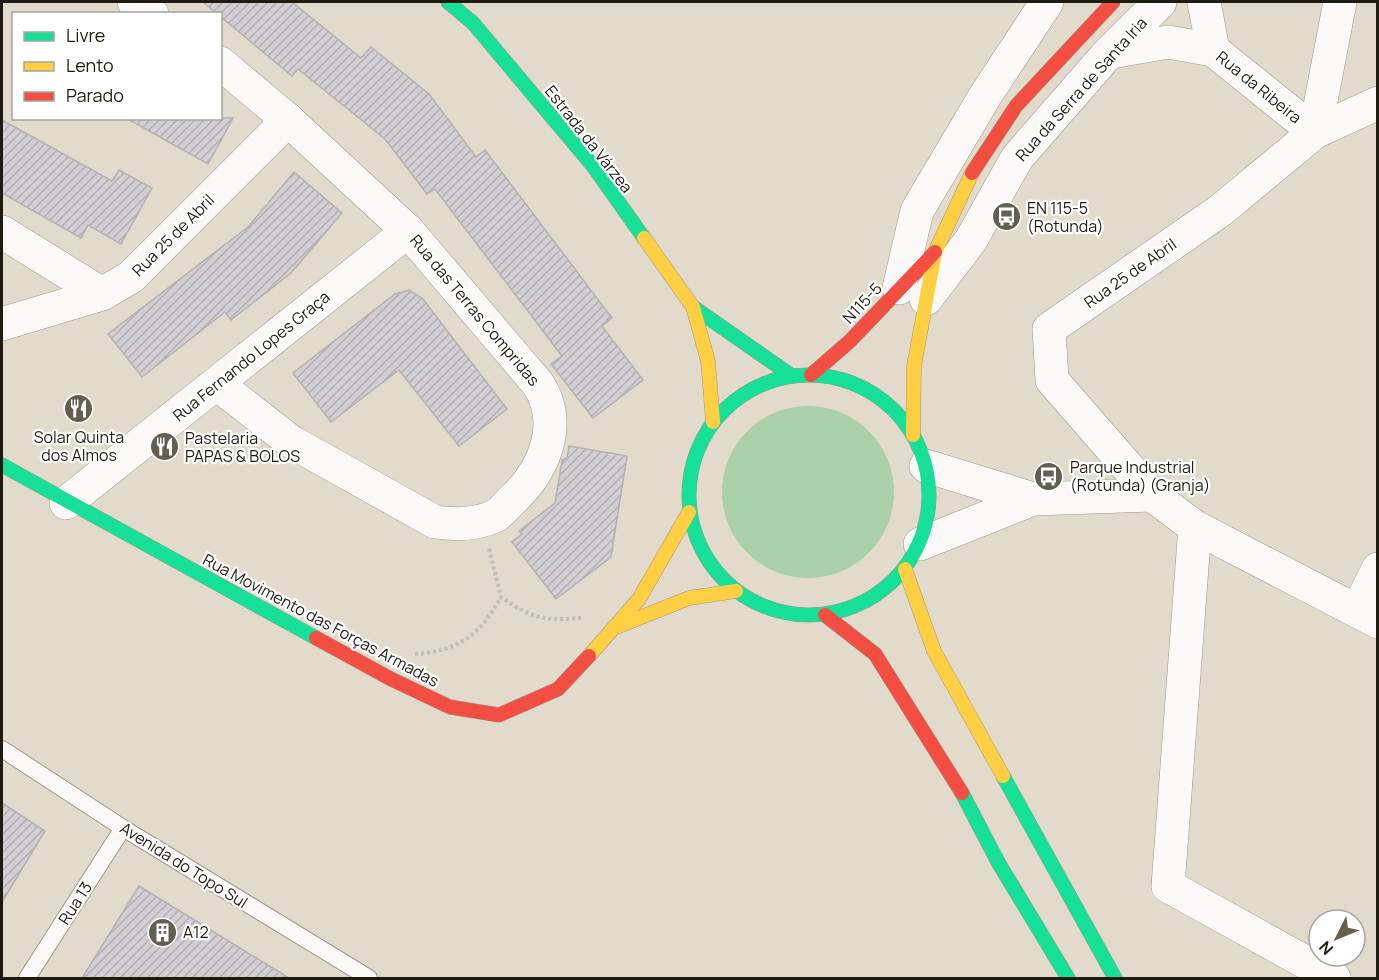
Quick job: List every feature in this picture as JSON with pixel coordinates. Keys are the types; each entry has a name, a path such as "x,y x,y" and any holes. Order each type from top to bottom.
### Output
{"main road":[{"name":"Estrada da Várzea","path":"448,2 473,23 593,166 693,307 792,376"},
{"path":"913,435 913,294 976,165 1016,106 1113,2"},
{"name":"N115-5","path":"812,375 850,341 913,294 934,252"},
{"name":"Estrada da Várzea","path":"693,307 708,361 713,422"},
{"path":"812,375 852,382 887,403 913,435 926,466 929,506 912,556 883,591 864,602 825,615 794,615 763,607 736,591 714,569 698,542 690,512 690,480 697,450 713,422 735,400 762,384 792,376 812,375"},
{"name":"Rua Movimento das Forças Armadas","path":"2,465 66,503 365,665 450,707 499,715 558,689 617,627 639,599 690,512"},
{"path":"912,556 934,651 1115,978"},
{"name":"Rua Movimento das Forças Armadas","path":"617,627 689,598 736,591"},
{"path":"825,615 875,654 958,784 998,862 1068,978"}],"street":[{"path":"134,2 149,12"},
{"path":"913,294 917,211 985,96 1047,2"},
{"name":"Rua da Serra de Santa Iria","path":"913,294 971,240 1017,158 1111,52 1160,2"},
{"name":"Rua da Ribeira","path":"1204,2 1213,50 1315,132"},
{"path":"1315,132 1340,2"},
{"path":"1111,52 1168,42 1213,50"},
{"name":"Rua das Terras Compridas","path":"217,384 290,441 435,522 465,525 496,515 528,485 547,448 549,409 537,384 408,231 288,120 222,65"},
{"name":"Rua 25 de Abril","path":"1152,495 1052,380 1049,329 1221,210 1315,132 1377,103"},
{"name":"Rua 25 de Abril","path":"2,324 102,294 131,277 288,120"},
{"name":"Rua Fernando Lopes Graça","path":"66,503 408,231"},
{"path":"2,232 102,294"},
{"path":"926,466 1033,499 1152,495 1195,527 1367,617 1377,568"},
{"path":"912,556 1033,499"},
{"path":"1195,527 1168,886 1334,978"}],"lane":[{"name":"Avenida do Topo Sul","path":"2,749 123,828 369,978"},
{"name":"Rua 13","path":"27,978 123,828"}],"path":[{"path":"481,520 501,597 527,615 555,620 587,617 617,627"},
{"path":"365,665 400,655 436,653 459,645 488,620 501,597"}],"green space":[{"path":"808,406 825,407 841,412 856,420 869,431 880,444 888,459 893,475 893,509 888,525 880,540 869,553 856,564 841,572 825,577 808,578 791,577 775,572 760,564 747,553 736,540 728,525 723,509 722,492 723,475 728,459 736,444 747,431 760,420 775,412 791,407"}],"building":[{"path":"203,2 292,2 361,58 371,47 429,94 476,157 485,150 612,318 602,326 643,380 593,418 551,364 562,356 435,189 427,194 385,139 298,69 292,76 222,18 222,12 215,12"},
{"path":"233,118 208,164 130,120"},
{"path":"2,120 112,181 119,170 152,188 121,244 88,225 81,238 2,193"},
{"path":"294,172 342,213 291,273 231,320 225,312 142,377 108,334 248,227"},
{"path":"409,290 423,299 507,409 459,446 399,370 331,422 293,373 395,294"},
{"path":"569,446 627,456 611,557 556,599 512,542 522,534 519,531 555,503 562,460 567,458"},
{"path":"2,803 45,831 2,902"},
{"name":"A12","path":"139,886 289,978 82,978"}],"traffic: fast":[{"path":"448,2 473,23 593,166 644,238"},
{"path":"693,307 792,376"},
{"path":"809,375 832,377 855,384 876,395 894,410 909,428 920,449 927,472 929,495 927,518 920,541 909,562 894,580 876,595 855,606 832,613 809,615 786,613 763,606 742,595 724,580 709,562 698,541 691,518 689,495 691,472 698,449 709,428 724,410 742,395 763,384 786,377 809,375"},
{"path":"2,465 316,638"},
{"path":"1003,776 1115,978"},
{"path":"962,793 998,862 1068,978"}],"traffic: slow":[{"path":"913,435 914,366 935,252 972,173"},
{"path":"644,238 693,307 708,361 713,422"},
{"path":"589,656 639,599 689,512"},
{"path":"905,569 934,651 1003,776"},
{"path":"619,626 689,598 736,591"}],"traffic: jam":[{"path":"972,173 1016,106 1113,2"},
{"path":"811,375 850,341 935,252"},
{"path":"825,615 875,654 962,793"},
{"path":"316,638 391,679 450,707 499,715 558,689 589,656"}],"place":[{"name":"EN 115-5 (Rotunda)","path":"1006,217"},
{"name":"Solar Quinta dos Almos","path":"79,409"},
{"name":"Pastelaria PAPAS & BOLOS","path":"164,447"},
{"name":"Parque Industrial (Rotunda) (Granja)","path":"1049,476"},
{"name":"A12","path":"162,932"}]}
